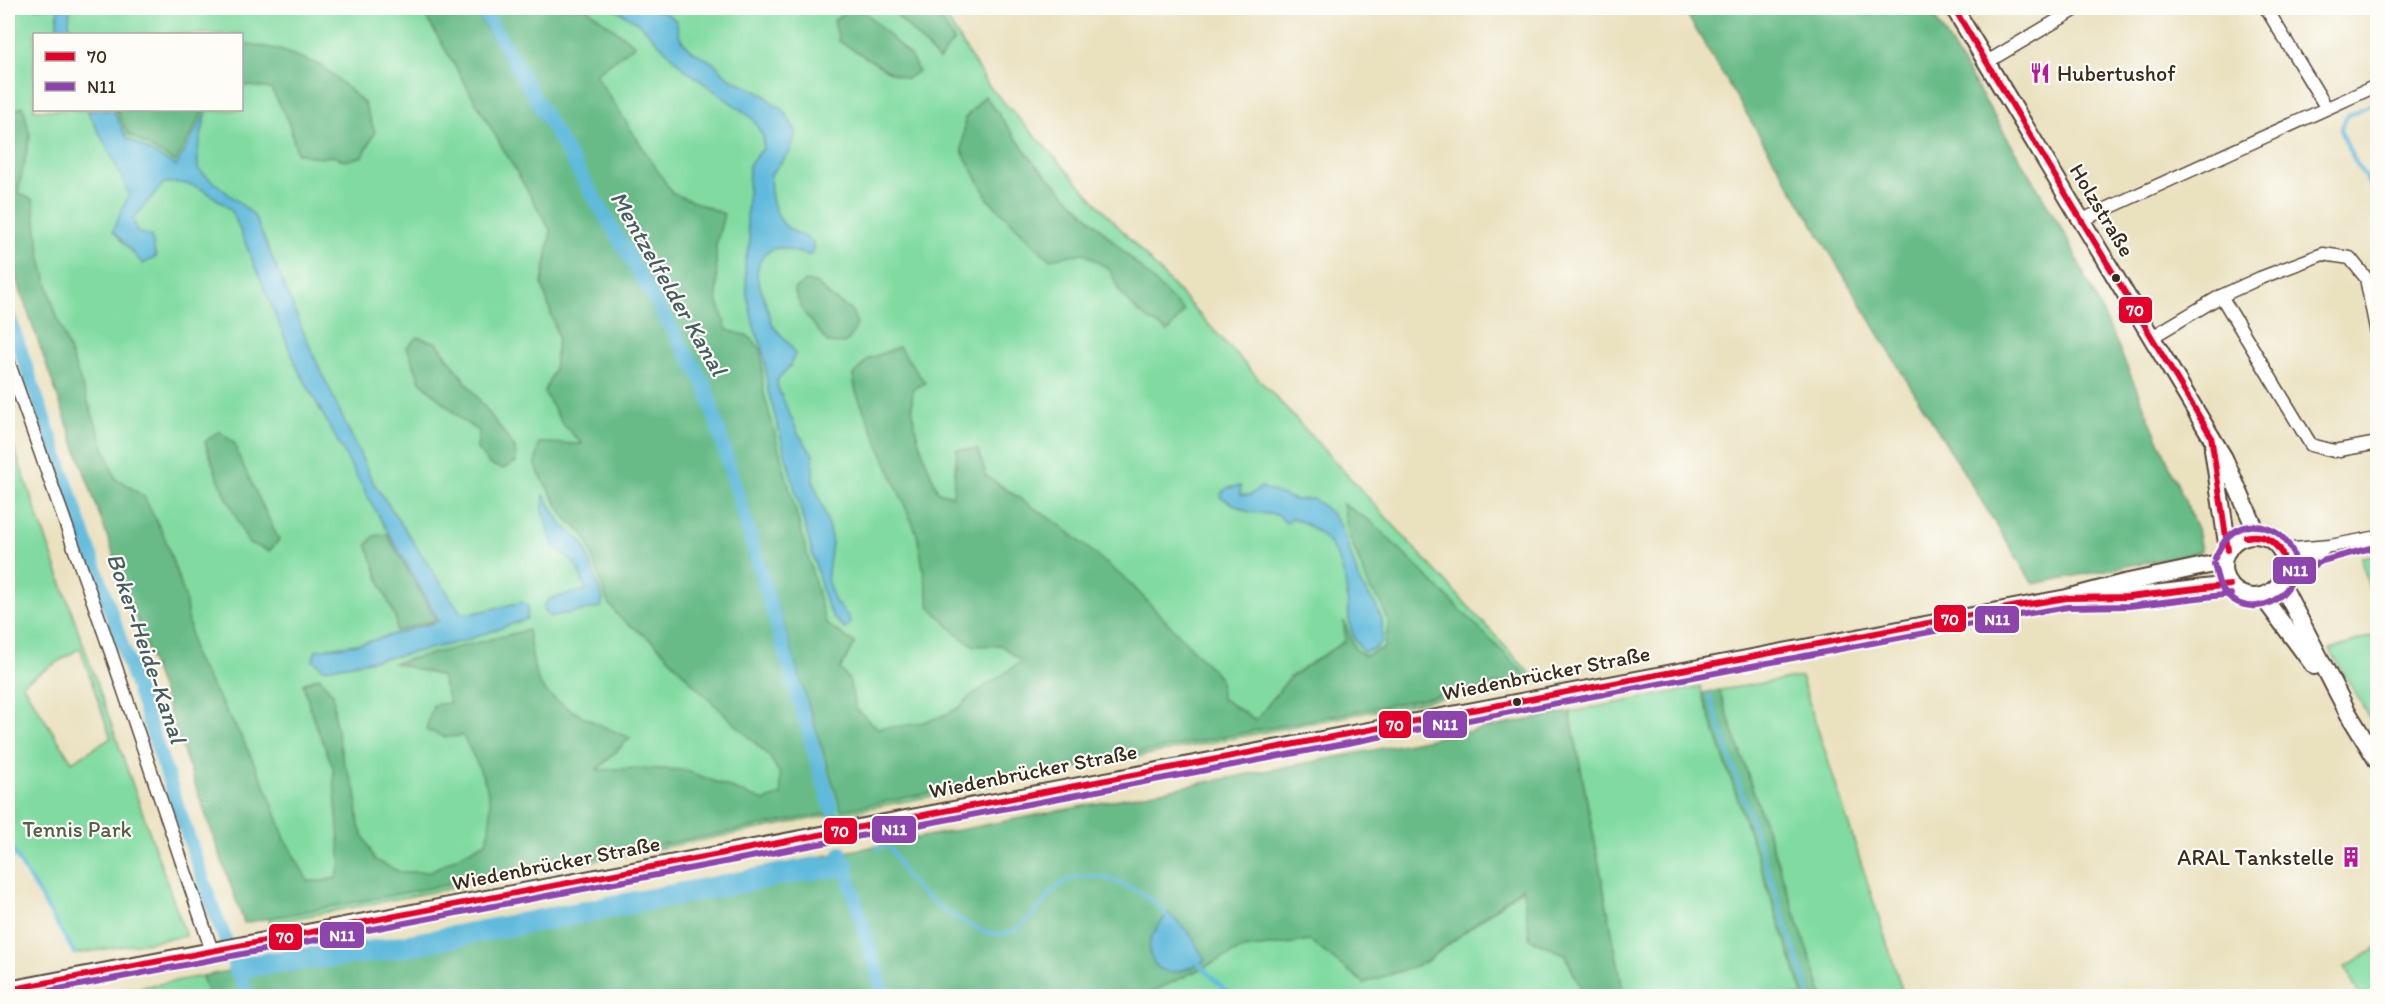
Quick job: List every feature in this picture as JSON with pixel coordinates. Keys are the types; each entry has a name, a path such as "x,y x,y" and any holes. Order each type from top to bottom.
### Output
{"street":[{"name":"Holzstraße","path":"1954,8 2224,458 2258,535"},
{"path":"1987,62 2078,8"},
{"path":"2266,8 2326,106"},
{"path":"2082,220 2326,106 2378,85"},
{"path":"2152,337 2221,296 2323,254 2350,258 2366,278 2378,339"},
{"path":"2221,296 2311,445 2334,451 2378,443"},
{"path":"8,362 217,950"},
{"name":"Holzstraße","path":"2211,436 2226,556"},
{"path":"2258,535 2271,540 2281,550 2283,576 2348,713"},
{"name":"Wiedenbrücker Straße","path":"8,990 2067,598 2226,556 2241,538 2258,535"},
{"path":"2281,550 2330,546 2378,537"},
{"path":"2330,546 2302,558 2283,576 2273,591 2262,596 2348,713 2378,762"},
{"path":"2226,556 2224,574 2230,585"},
{"name":"Wiedenbrücker Straße","path":"2067,598 2128,597 2230,585 2241,594 2262,596"}],"green space":[{"path":"8,8 940,8 988,85 1536,680 270,923 8,187"},
{"path":"421,8 474,8 702,386 829,813 244,923 8,256 8,114 23,106 30,135 18,193 33,200 41,259 54,308 116,480 123,482 144,497 164,536 185,597 194,656 242,738 268,792 285,839 308,881 336,878 341,864 333,767 313,718 303,684 319,677 333,694 335,721 343,760 356,791 359,826 375,860 400,872 429,872 486,842 490,827 489,799 482,774 463,736 445,737 426,730 433,705 450,703 441,676 394,663 528,630 534,668 544,689 553,698 579,714 630,738 597,770 636,768 685,770 764,801 781,795 780,774 770,757 697,688 655,643 620,618 608,603 586,537 564,516 535,466 539,443 582,444 562,423 544,392 554,370 558,337 542,284 551,231"},
{"path":"486,8 586,8 635,45 595,74 672,193 724,214 716,245 717,299 727,330 748,336 761,349 763,390 826,624 855,643 840,669 849,680 856,709 878,728 920,723 949,713 1021,661 1001,645 975,646 960,637 930,607 917,534 856,392 853,376 868,359 899,347 925,383 913,389 913,415 919,442 938,492 953,496 957,449 978,450 986,476 1060,525 1130,583 1220,678 1221,698 1256,720 1290,677 1345,641 1344,621 1355,649 1365,656 1384,648 1389,623 1381,602 1370,589 1348,533 1343,504 1372,522 1529,678 841,810 710,388"},
{"path":"890,8 934,8 954,40 939,60"},
{"path":"1683,8 1929,8 2065,234 2113,335 2197,529 2201,552 2033,584 1906,379"},
{"path":"849,10 865,12 911,57 918,71 907,79 888,71 839,41 834,20"},
{"path":"243,43 277,49 322,66 364,103 375,132 363,156 345,161 332,156 319,158 297,153 288,120 271,89 243,85"},
{"path":"985,96 1035,164 1184,311 1168,332 1138,312 1119,291 1110,270 1084,253 1049,259 989,200 962,151 965,118"},
{"path":"116,111 203,111 175,162 128,134"},
{"path":"806,281 817,284 832,298 851,310 857,324 847,341 839,344 828,343 802,310 794,289"},
{"path":"418,337 437,343 515,448 516,462 503,469 489,464 477,449 479,431 463,421 420,381 407,347"},
{"name":"Tennis Park","path":"8,431 186,936 75,954 8,843","holes":["80,648 111,738 72,762 22,684"]},
{"path":"219,431 235,444 238,455 279,540 269,551 248,543 217,476 205,442"},
{"path":"387,534 436,620 396,631 396,619 367,545 374,536"},
{"path":"2378,554 2377,618 2361,557"},
{"path":"2378,634 2377,730 2330,650"},
{"path":"1801,677 1904,996 1823,996 1719,690"},
{"path":"1700,687 1804,996 1624,996 1570,712"},
{"path":"1719,690 1823,996 1804,996 1702,693"},
{"path":"1570,712 1624,996 1579,996 1581,988 1565,954 1530,939 1523,887 1424,963 1364,983 1310,941 1242,949 1143,996 209,996 202,976"},
{"path":"1524,887 1530,939 1564,954 1581,988 1579,996 1143,996 1242,949 1310,941 1364,983 1424,963"},
{"path":"2377,947 2377,996 2360,996 2345,967"},
{"path":"202,976 209,996 94,996"}],"water":[{"path":"58,8 70,8 69,23 74,33 60,33 57,25"},
{"path":"613,8 654,8 669,15 676,21 683,42 692,51 714,63 728,77 766,96 773,104 783,109 796,131 790,152 771,174 772,196 783,223 813,243 813,252 807,255 780,248 769,251 761,259 757,277 773,326 795,354 790,366 777,380 778,388 798,433 813,455 813,480 827,520 832,543 827,580 835,602 849,617 850,623 845,629 833,617 825,600 768,390 763,349 754,327 747,295 745,262 750,241 747,223 749,165 763,148 763,136 752,118 683,68 639,23"},
{"path":"88,111 114,111 127,138 176,166 207,111 198,150 198,169 254,215 312,352 373,482 461,613 474,613 522,602 528,606 527,619 464,641 402,655 324,669 313,660 316,650 363,643 439,621 297,367 232,211 201,189 185,184 164,183 133,219 137,232 151,236 156,257 143,264 113,231 129,194"},
{"path":"1240,486 1241,495 1250,495 1261,487 1295,500 1314,499 1331,513 1341,526 1361,585 1375,604 1382,620 1382,641 1375,649 1363,652 1354,639 1342,569 1332,547 1305,523 1292,518 1286,523 1278,515 1249,512 1220,497 1225,489"},
{"path":"544,495 561,524 583,543 603,599 601,607 549,617 543,607 549,599 586,590 576,565 553,545 543,511"},
{"path":"1168,913 1190,934 1205,960 1176,972 1162,970 1156,966 1150,954 1150,941"}],"waterway":[{"name":"Mentzelfelder Kanal","path":"482,8 705,385 831,808"},
{"path":"2378,101 2347,116 2341,130 2350,152 2378,199"},
{"name":"Boker-Heide-Kanal","path":"8,314 215,914 248,996"},
{"path":"1709,695 1810,996"},
{"path":"8,843 75,954"},
{"path":"876,848 888,846 906,877 923,894 962,921 988,932 998,934 1014,931 1026,922 1060,885 1076,877 1096,876 1122,884 1152,900 1166,915"},
{"name":"Mentzelfelder Kanal","path":"841,853 884,996"},
{"path":"238,968 383,950 816,868 844,866"},
{"path":"1199,964 1231,996"}],"transit line":[{"name":"70","path":"1954,8 2211,436 2228,550"},
{"name":"N11","path":"2214,564 2223,591 2240,604 2255,606 2270,603 2282,594 2291,582 2295,568 2293,554 2284,539 2273,531 2259,526 2250,526 2232,533 2224,541 2215,558"},
{"name":"70","path":"2246,537 2252,536 2268,540 2283,556"},
{"name":"70","path":"2246,537 2258,536 2273,541 2283,556"},
{"name":"N11","path":"2290,578 2322,561 2378,546"},
{"name":"70","path":"8,990 2017,606 2067,598 2128,597 2230,585"},
{"name":"N11","path":"22,996 2019,615 2068,607 2129,606 2231,594"}],"place":[{"name":"Hubertushof","path":"2040,73"},
{"name":"ARAL Tankstelle","path":"2351,857"}]}
